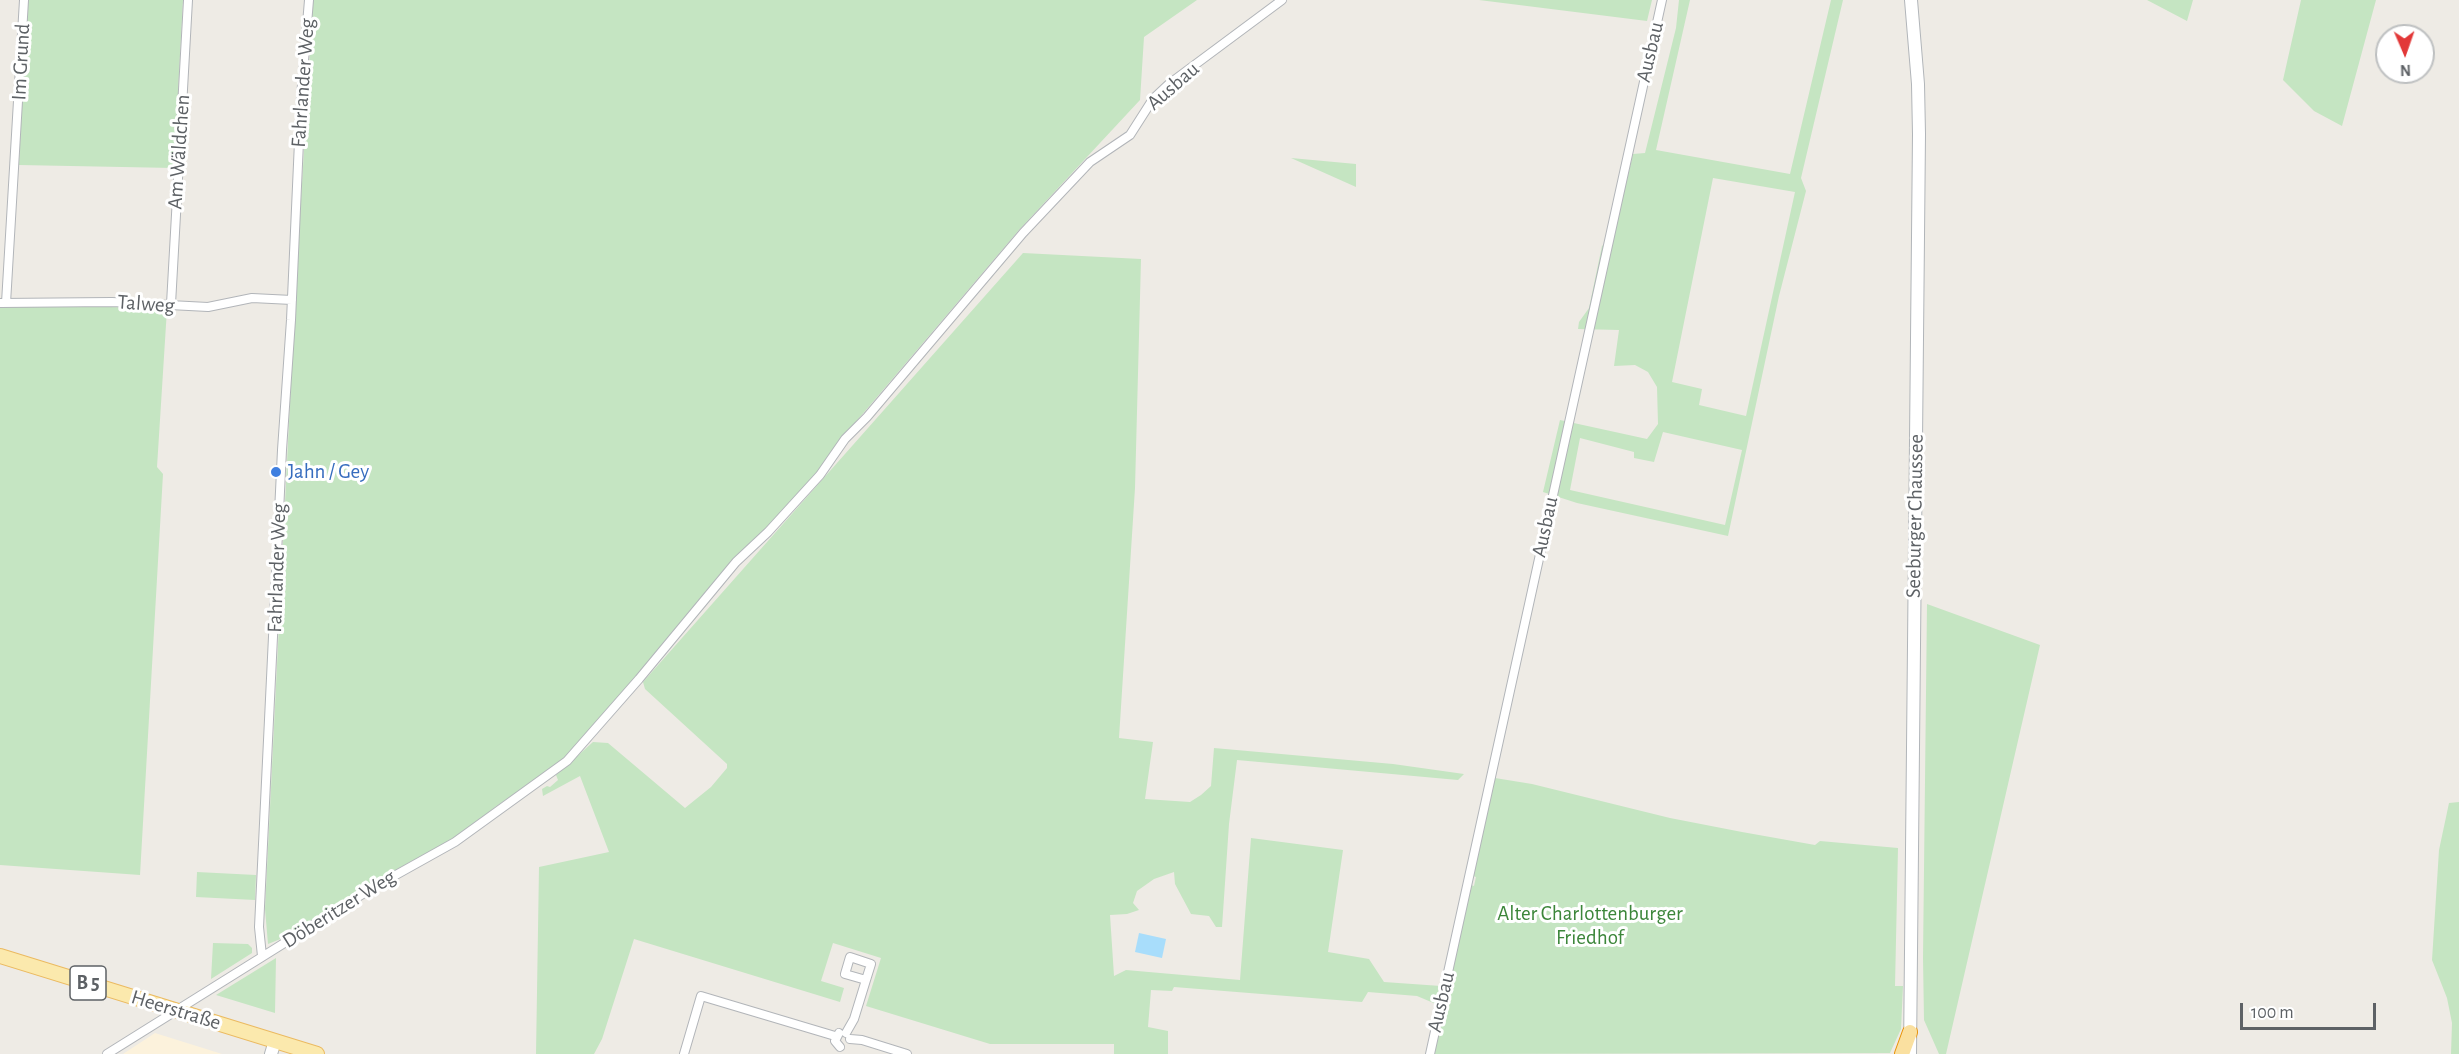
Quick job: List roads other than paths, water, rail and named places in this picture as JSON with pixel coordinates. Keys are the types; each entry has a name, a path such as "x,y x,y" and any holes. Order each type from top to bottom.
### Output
{"highway":[{"path":"1902,1054 1910,1032"}],"main road":[{"name":"Seeburger Chaussee","path":"1910,1054 1919,134 1917,64 1911,0"},
{"name":"Heerstraße","path":"0,956 176,1010 273,1048 317,1054"}],"street":[{"name":"Im Grund","path":"3,303 24,0"},
{"name":"Am Wäldchen","path":"171,304 188,0"},
{"name":"Fahrlander Weg","path":"262,956 259,927 282,450 292,300 301,97 309,0"},
{"name":"Ausbau","path":"1130,135 1153,99 1169,84 1282,0"},
{"name":"Ausbau","path":"1430,1054 1662,0"},
{"name":"Döberitzer Weg","path":"107,1054 394,875 462,838 567,761 639,679 736,561 768,532 820,475 845,439 867,417 1023,233 1090,162 1130,135"},
{"name":"Talweg","path":"3,303 112,302 208,308 252,298 292,300"},
{"path":"835,1036 838,1050 847,1046 848,1036 866,980"},
{"path":"684,1054 701,996 835,1036"},
{"path":"835,1036 840,1032 908,1054"}],"water":[{"path":"1139,933 1166,939 1162,958 1135,952"}],"place":[{"name":"Jahn / Gey","path":"276,472"}],"park label":[{"name":"Alter Charlottenburger Friedhof","path":"1590,926"}]}
